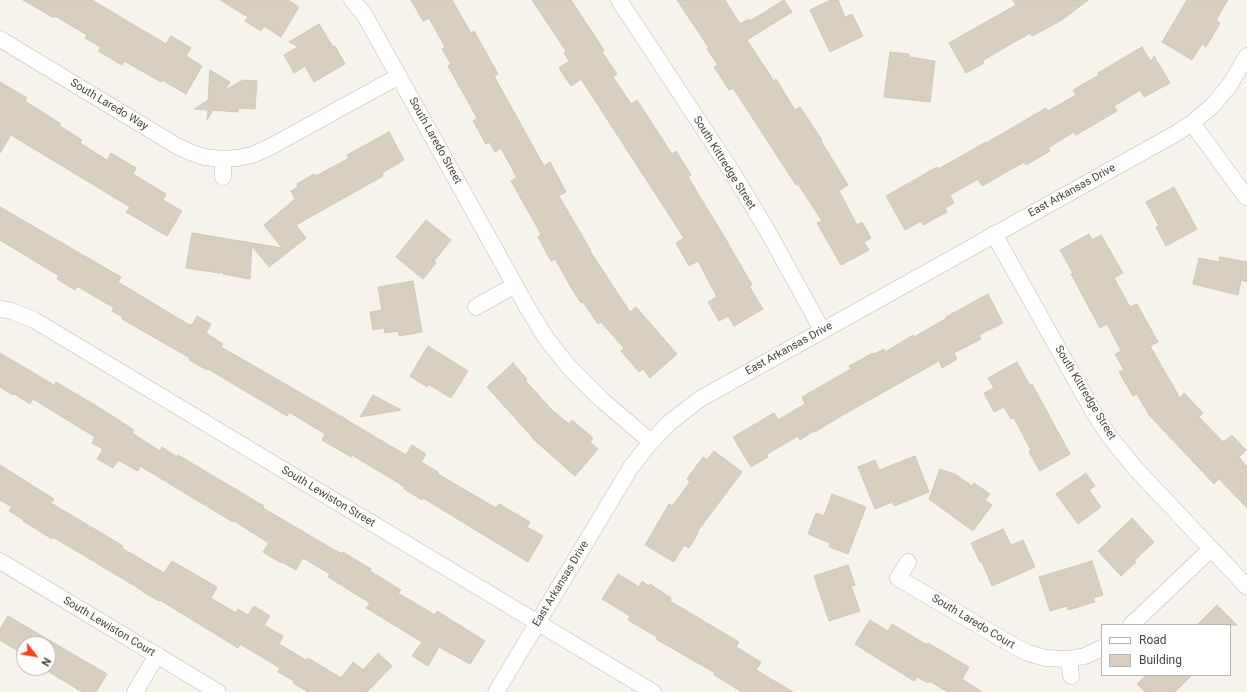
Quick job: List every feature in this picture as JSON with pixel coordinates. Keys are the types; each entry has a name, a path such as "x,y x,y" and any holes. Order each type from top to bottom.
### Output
{"street":[{"name":"South Laredo Street","path":"352,0 364,14 546,338 568,366 602,400 651,442"},
{"name":"South Kittredge Street","path":"619,0 730,169 767,230 822,330"},
{"name":"South Laredo Way","path":"0,40 177,146 204,157 223,159 252,155 270,147 399,76"},
{"name":"East Arkansas Drive","path":"496,692 631,467 651,442 669,423 700,399 1175,134 1192,123 1212,106 1229,86 1247,56"},
{"path":"1192,123 1246,197"},
{"path":"223,159 223,177"},
{"name":"South Kittredge Street","path":"994,234 1093,411 1109,436 1135,468 1247,587"},
{"path":"476,307 515,285"},
{"name":"South Lewiston Street","path":"0,309 12,311 34,320 652,692"},
{"path":"1132,624 1211,549"},
{"name":"South Lewiston Court","path":"0,561 218,692"},
{"name":"South Laredo Court","path":"908,562 898,578 1028,653 1046,658 1069,659 1084,656 1101,648"},
{"path":"135,692 157,655"},
{"path":"1069,659 1071,676"}],"building":[{"path":"23,0 92,0 166,44 171,36 191,48 186,56 202,66 186,94 124,61 122,65 98,51 101,47 85,38 87,35 55,16 54,18"},
{"path":"220,0 288,0 299,7 281,37 264,26 261,31 245,21 248,17"},
{"path":"411,0 452,0 471,33 474,31 498,74 494,76 544,166 550,162 566,192 559,196 590,251 630,312 636,307 677,354 650,378 643,369 639,372 621,351 624,348 601,322 598,324 583,302 581,303 555,259 551,261 538,237 541,234 511,181 517,178 501,148 495,152 489,142 486,144 473,121 477,118 448,66 451,64 442,49 445,47 429,18 423,21"},
{"path":"532,0 571,0 604,50 602,52 617,74 613,77 631,104 637,100 672,154 676,151 691,175 688,177 752,285 749,286 763,309 734,326 728,316 719,321 708,302 717,297 698,261 689,266 676,243 684,238 581,79 571,86 559,68 569,61 564,53 566,51"},
{"path":"677,0 725,0 740,24 749,19 750,21 784,0 792,12 747,40 774,81 776,79 795,110 800,107 822,140 821,141 848,185 839,191 857,225 862,222 871,238 864,242 869,250 841,265 817,223 822,221 798,184 796,185 733,88 729,90 714,67 718,65 707,49 709,48"},
{"path":"831,0 838,0 845,17 852,14 863,36 830,52 810,10"},
{"path":"1013,0 1088,0 1062,20 1032,36 1030,33 982,61 984,63 966,73 949,43 1016,5"},
{"path":"1187,0 1228,0 1216,20 1220,23 1206,47 1202,44 1192,60 1162,42"},
{"path":"319,24 333,47 335,46 345,64 314,82 305,66 294,73 284,55 298,47 289,42"},
{"path":"1142,47 1151,62 1154,56 1170,83 1144,97 1140,90 1114,106 1117,111 1076,135 1074,132 1048,148 1050,151 1026,165 1024,162 982,186 978,179 950,195 954,203 945,208 947,212 923,225 921,221 905,230 886,196 937,167 938,169 986,143 1046,108 1048,111 1076,95 1073,90 1099,75 1098,73"},
{"path":"890,52 909,54 909,57 935,61 930,102 884,97"},
{"path":"210,70 230,82 225,90 243,80 257,81 255,109 238,108 238,112 213,110 207,120 208,110 194,109 208,100"},
{"path":"0,82 27,98 25,101 61,124 60,126 82,140 80,143 107,160 111,153 136,168 133,174 166,194 163,200 182,211 167,236 126,212 130,207 11,135 0,153"},
{"path":"389,132 404,160 382,173 383,176 296,225 306,238 269,267 252,246 250,279 223,274 224,272 219,273 186,268 192,233 282,248 264,225 295,199 291,191 298,187 297,184 314,174 316,176 349,158 347,155"},
{"path":"1174,187 1197,229 1166,246 1156,227 1159,226 1146,202"},
{"path":"0,207 121,277 118,282 191,326 190,324 192,325 197,316 211,324 206,333 223,344 221,347 406,455 412,445 426,454 421,462 438,472 438,474 496,508 499,504 530,522 527,527 543,536 528,562 423,498 422,500 404,489 405,487 352,455 351,457 322,440 325,434 289,412 287,416 208,369 207,370 189,360 190,358 122,319 123,317 112,311 114,308 77,286 75,290 57,279 59,276 0,240"},
{"path":"426,220 451,240 434,261 436,263 423,279 396,257"},
{"path":"1089,234 1092,240 1101,235 1123,273 1114,278 1130,307 1137,304 1158,342 1150,346 1180,398 1184,393 1203,413 1199,417 1222,441 1224,442 1232,435 1246,450 1239,457 1247,467 1247,508 1219,479 1214,484 1149,415 1137,394 1133,396 1119,372 1124,370 1115,354 1121,351 1107,324 1100,328 1060,250"},
{"path":"1220,257 1247,262 1247,282 1241,280 1238,295 1193,284 1199,258 1219,262"},
{"path":"413,281 422,332 399,336 398,331 385,333 384,328 373,330 370,312 382,310 378,287"},
{"path":"988,294 1003,323 979,335 981,339 954,353 957,359 942,368 939,361 800,440 798,436 767,454 768,457 751,467 733,437 774,413 778,420 805,404 802,397 851,369 849,366 873,353 874,354 884,349 885,352 913,335 914,337 947,318 946,317"},
{"path":"428,346 468,371 451,398 428,384 427,387 410,376"},
{"path":"0,353 54,385 56,382 100,408 134,430 132,433 160,451 162,447 177,457 178,455 264,506 263,508 342,554 343,552 401,590 398,593 435,615 437,611 485,641 470,664 439,647 428,666 412,656 422,642 366,608 370,603 328,577 330,574 303,558 296,570 282,562 281,563 263,552 269,543 140,466 138,471 118,460 113,468 97,459 103,449 92,443 95,437 33,399 30,404 0,387"},
{"path":"1017,362 1030,386 1032,384 1070,454 1040,471 1029,452 1031,450 1014,418 1011,419 1004,407 994,412 984,393 994,388 988,378"},
{"path":"513,363 527,379 525,380 552,410 569,424 572,420 593,438 590,442 598,449 575,476 533,439 487,387"},
{"path":"373,395 401,410 360,417"},
{"path":"714,451 742,472 697,532 698,533 689,548 684,545 674,562 645,545 669,504 672,506 690,482 687,479 703,457 707,460"},
{"path":"915,456 929,492 894,506 892,502 875,509 858,467 875,460 879,470"},
{"path":"0,465 54,499 51,503 123,546 122,548 164,573 172,561 217,587 211,598 236,613 238,609 248,615 254,606 270,616 264,625 283,636 279,644 306,660 308,658 341,678 353,662 363,670 378,653 392,666 367,692 308,692 293,683 294,681 278,672 280,668 240,644 238,648 53,537 52,539 9,511 12,507 0,500"},
{"path":"940,469 955,474 972,486 974,483 990,494 985,500 992,505 973,531 929,499"},
{"path":"1086,473 1095,486 1089,490 1101,507 1078,524 1056,494"},
{"path":"832,494 866,507 848,554 829,547 830,543 808,534 816,513 824,516"},
{"path":"1132,518 1154,542 1121,576 1098,551"},
{"path":"1003,529 1011,545 1023,540 1035,567 992,586 982,562 980,562 971,543"},
{"path":"1092,561 1103,595 1093,598 1095,602 1068,610 1067,606 1050,611 1039,577"},
{"path":"848,565 855,585 851,586 860,611 829,621 814,576"},
{"path":"618,574 639,587 642,581 649,586 650,584 671,598 670,601 739,642 736,647 761,662 756,670 793,692 742,692 714,675 715,673 656,639 657,637 628,620 630,616 602,599"},
{"path":"1217,605 1237,625 1231,624 1198,624"},
{"path":"8,616 42,636 16,636 16,650 0,640 0,629"},
{"path":"870,620 888,631 892,624 927,645 928,643 969,667 962,679 982,692 948,692 929,681 928,683 917,677 914,681 855,644"},
{"path":"56,644 107,674 96,692 82,692 56,676"},
{"path":"1145,676 1191,676 1175,692 1145,692 1137,684"}]}
